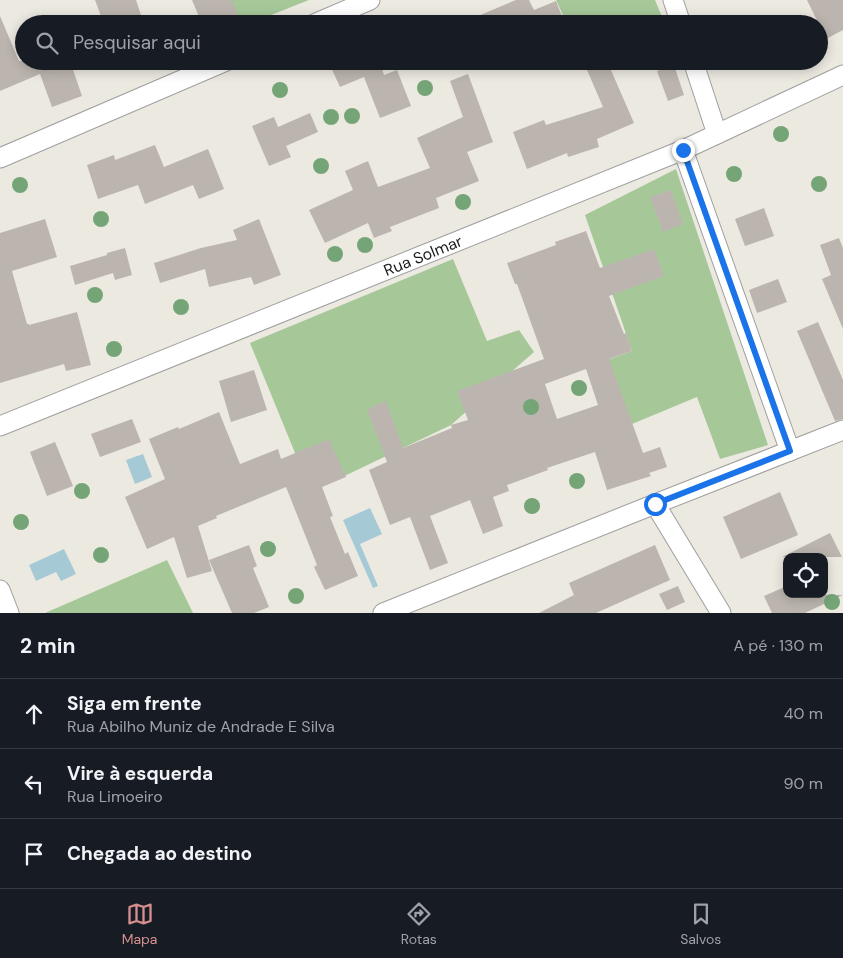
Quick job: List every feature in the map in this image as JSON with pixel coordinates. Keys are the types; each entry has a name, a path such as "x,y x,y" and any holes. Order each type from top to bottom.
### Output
{"street":[{"path":"335,15 370,0"},
{"path":"673,0 678,15"},
{"path":"0,158 205,70"},
{"path":"696,70 716,134"},
{"name":"Rua Solmar","path":"0,426 683,150 843,75"},
{"path":"683,150 790,451"},
{"path":"384,613 410,608 655,504 843,430"},
{"path":"655,504 721,613"},
{"path":"0,590 9,613"}],"green space":[{"path":"231,0 309,0 271,15 237,15"},
{"path":"556,0 655,0 661,15 563,15"},
{"path":"676,169 768,445 720,459 697,397 632,424 607,360 632,351 585,215"},
{"path":"453,259 487,341 519,330 534,352 451,425 311,492 250,343"},
{"path":"167,560 193,613 45,613"}],"water":[{"path":"143,454 152,477 135,484 126,460"},
{"path":"370,508 382,534 360,544 378,586 373,588 343,520"},
{"path":"64,549 76,574 61,581 56,572 36,581 29,565"}],"building":[{"path":"95,0 136,0 141,15 101,15"},
{"path":"192,0 232,0 238,15 198,15"},
{"path":"516,0 529,0 534,10 556,1 561,15 480,15"},
{"path":"807,0 843,0 843,30 828,38 828,15 814,15"},
{"path":"0,16 15,52 15,70 73,70 82,96 52,107 40,74 0,91"},
{"path":"332,70 382,70 384,75 397,70 411,106 380,118 364,77 340,87"},
{"path":"587,70 611,70 634,123 597,139 599,147 568,157 567,153 527,169 513,132 544,120 546,125 603,107"},
{"path":"676,70 684,95 668,101 657,71"},
{"path":"468,74 493,142 467,152 479,181 436,198 439,208 390,227 392,231 374,238 368,223 325,243 309,210 353,190 345,171 368,161 378,187 430,168 417,138 463,117 450,81"},
{"path":"310,113 318,132 286,146 291,157 269,166 252,126 274,117 278,127"},
{"path":"155,145 164,167 208,149 224,189 199,199 193,185 145,204 138,185 98,199 87,165 114,155 115,160"},
{"path":"671,190 683,224 663,232 650,197"},
{"path":"764,208 774,236 745,246 735,219"},
{"path":"45,219 57,257 12,271 27,324 77,312 91,365 66,371 64,364 0,383 0,233"},
{"path":"259,219 281,275 254,285 251,277 209,287 205,269 160,283 154,263 201,248 237,240 233,230"},
{"path":"586,231 600,268 654,249 664,276 609,296 632,351 609,359 643,453 660,447 667,467 649,473 651,476 607,490 595,452 547,468 548,470 507,485 509,491 493,497 503,526 483,534 470,500 430,516 448,563 430,570 410,517 390,525 369,470 387,462 367,409 386,401 403,448 452,428 451,425 468,420 457,391 544,359 517,284 515,284 507,263 556,245 555,242","holes":["586,369 598,405 557,419 545,384"]},
{"path":"839,238 843,248 843,329 822,279 831,275 820,245"},
{"path":"125,248 132,275 115,280 113,273 75,285 70,266"},
{"path":"778,279 787,302 757,313 749,290"},
{"path":"818,322 843,380 843,419 835,421 797,331"},
{"path":"254,370 267,410 231,422 219,381"},
{"path":"219,412 240,464 278,449 281,459 329,439 346,477 322,487 333,516 330,517 345,554 348,552 358,576 325,590 314,567 317,565 286,487 216,516 217,518 198,526 212,571 187,578 174,537 147,549 125,497 165,479 149,439"},
{"path":"132,419 141,442 100,457 91,434"},
{"path":"55,442 73,486 47,496 30,452"},
{"path":"780,492 798,535 741,559 723,517"},
{"path":"830,533 842,557 828,557 828,553 790,553"},
{"path":"249,545 257,566 253,568 269,607 254,613 232,613 209,560"},
{"path":"655,545 670,580 596,613 539,613 574,595 569,583"},
{"path":"678,586 685,602 667,610 659,594"},
{"path":"783,588 783,598 828,598 828,595 843,595 805,613 772,613 764,596"}],"route":[{"path":"655,504 790,451 683,150"}]}
